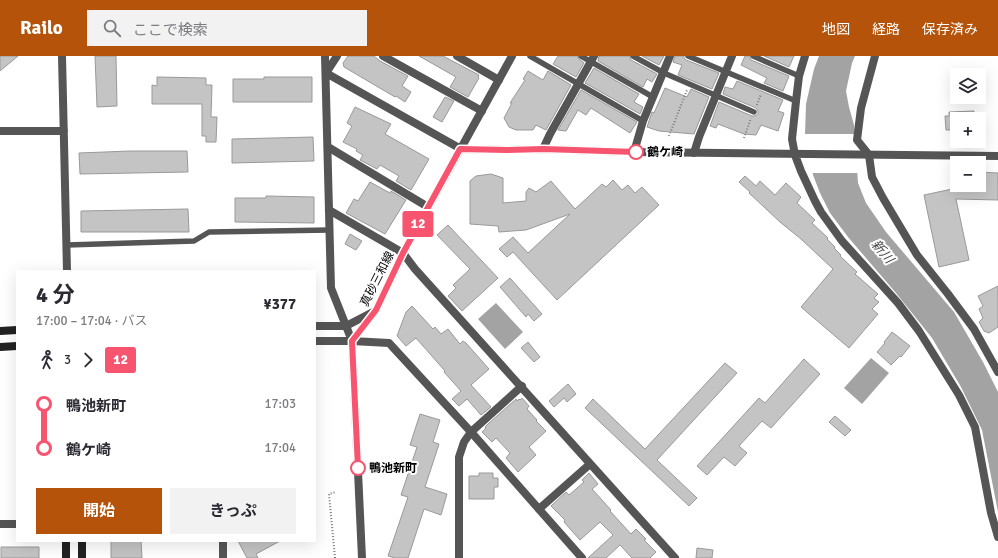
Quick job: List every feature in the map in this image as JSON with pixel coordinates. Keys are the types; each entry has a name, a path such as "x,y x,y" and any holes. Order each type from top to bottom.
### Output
{"main road":[{"path":"0,330 16,330"},
{"path":"0,347 16,346"},
{"path":"66,542 66,558"},
{"path":"82,542 82,558"}],"street":[{"path":"62,56 67,270"},
{"path":"325,56 331,288 352,341 362,558"},
{"path":"326,73 337,56"},
{"path":"383,56 482,111"},
{"path":"457,56 499,80"},
{"name":"真砂三和線","path":"352,341 376,310 403,253 512,56"},
{"path":"634,152 644,121 670,56"},
{"path":"694,153 699,136 732,56"},
{"path":"805,56 799,76 792,139 799,154 801,170 814,202 821,212 842,241 898,303 919,331 959,395 975,427 995,512 998,537"},
{"path":"874,56 861,108 857,140 869,155 872,177 917,255 974,329 998,372"},
{"path":"543,149 592,59"},
{"path":"326,73 460,149 998,156"},
{"path":"0,131 64,131"},
{"path":"328,147 428,207"},
{"path":"329,210 403,253 415,269 522,386 558,429 675,558"},
{"path":"316,326 346,326 376,310"},
{"path":"316,341 352,341 389,344 471,432 582,558"},
{"path":"459,558 459,457 464,442 471,432 522,386"},
{"path":"539,509 590,464"},
{"path":"0,524 16,524"},
{"path":"223,542 223,558"}],"lane":[{"path":"530,56 644,121"},
{"path":"581,56 592,59 654,97"},
{"path":"633,56 664,73 754,112"},
{"path":"688,56 796,101"},
{"path":"753,56 799,76"},
{"path":"67,245 194,241 208,232 330,230"}],"path":[{"path":"669,136 689,84"},
{"path":"335,558 329,494 336,492"}],"water":[{"name":"新川","path":"819,56 855,56 846,91 854,125 858,183 866,203 886,232 954,312 983,362 998,392 998,512 982,430 961,387 932,338 848,237 830,213 820,193 813,175 805,134 806,104 814,69"},
{"path":"496,303 523,332 505,349 478,319"},
{"path":"871,358 889,373 862,404 844,388"}],"pier":[{"path":"803,134 855,134 859,173 810,173"}],"building":[{"path":"0,56 18,56 0,71"},
{"path":"95,56 116,56 117,106 97,107"},
{"path":"348,56 374,56 380,61 408,76 402,86 411,92 405,102 344,67 343,63"},
{"path":"419,56 443,56 479,75 479,78 468,97 450,87 456,77"},
{"path":"558,56 577,56 584,63 576,77 553,64"},
{"path":"599,56 629,56 631,60 657,74 652,82 647,79 643,87 598,61"},
{"path":"642,56 664,56 659,65"},
{"path":"675,56 684,56 686,60 719,73 712,89 678,75 682,65 673,62"},
{"path":"745,56 749,56 751,60 789,76 783,91 764,83 767,78 741,65"},
{"path":"764,56 794,56 789,67"},
{"path":"594,68 639,94 634,102 643,107 640,114 585,83"},
{"path":"528,71 543,80 548,71 571,85 546,130 536,125 533,130 516,130 509,127 504,118 512,103 510,103 525,80 523,79"},
{"path":"157,77 206,78 206,85 212,85 211,117 217,117 216,142 206,142 206,136 202,136 202,104 152,104 152,85 157,86"},
{"path":"264,77 312,77 312,102 233,102 233,79 264,79"},
{"path":"737,81 783,100 778,111 784,113 778,131 761,125 756,135 744,134 718,124 716,128 710,126 719,102 752,116 758,114 756,108 723,94 725,87 733,89"},
{"path":"665,88 687,97 691,89 709,97 694,134 659,131 647,127 652,112 654,113"},
{"path":"581,90 637,122 630,133 591,108 586,115 578,110 566,131 558,130"},
{"path":"445,97 454,101 442,122 433,117"},
{"path":"355,107 391,124 385,134 429,159 411,190 396,181 399,176 380,165 377,169 360,160 363,155 356,151 357,149 343,142 352,126 347,123"},
{"path":"974,111 950,112 950,130 946,130 945,116 949,116 949,112"},
{"path":"313,137 314,161 232,163 232,139"},
{"path":"187,151 188,172 80,174 79,153"},
{"path":"986,172 998,173 998,200 956,199 969,260 939,267 924,195 950,189 950,192 986,192"},
{"path":"491,174 503,178 503,203 526,201 526,192 529,188 536,192 551,181 575,209 602,184 606,187 613,180 622,190 628,185 635,193 642,187 659,205 557,300 513,252 507,257 499,249 513,237 528,253 570,214 526,230 499,232 498,226 470,224 470,181 476,176"},
{"path":"745,176 756,186 760,181 775,195 786,183 801,197 797,203 815,220 812,223 828,238 827,239 841,255 840,256 857,272 855,274 878,294 874,298 879,302 872,309 878,314 849,348 801,307 833,269 749,193 750,192 739,182"},
{"path":"370,182 390,193 391,191 406,200 385,234 346,213 354,199 358,201"},
{"path":"266,196 314,197 314,223 235,222 235,198 266,198"},
{"path":"188,209 189,232 81,232 81,211"},
{"path":"448,225 498,278 462,311 448,296 456,288 453,285 470,269 437,235"},
{"path":"350,234 362,241 356,250 345,244"},
{"path":"510,278 542,314 534,321 528,314 526,317 500,287"},
{"path":"998,286 998,327 989,333 984,331 979,322 983,318 979,309 983,306 978,296"},
{"path":"412,306 433,329 435,327 441,334 448,329 460,344 463,341 466,343 489,369 471,385 491,407 481,415 467,399 459,406 452,399 461,391 416,338 406,346 397,336 406,312"},
{"path":"892,332 910,346 901,357 900,356 891,365 877,352"},
{"path":"528,342 540,357 534,362 521,348"},
{"path":"804,359 820,374 771,428 762,421 739,446 747,453 735,466 724,457 707,475 697,466 759,398 765,403"},
{"path":"725,363 737,373 657,460 697,498 689,506 585,408 593,399 645,449"},
{"path":"568,384 576,394 567,402 564,398 554,407 549,401"},
{"path":"522,398 529,406 527,409 546,431 529,447 536,455 518,472 506,458 510,453 496,438 492,442 482,432 489,423 516,399 517,401"},
{"path":"420,414 440,420 433,442 439,444 425,487 447,494 441,515 424,509 408,558 395,558 388,556 408,497 401,495 417,447 410,445"},
{"path":"835,416 851,430 845,436 829,422"},
{"path":"479,473 493,473 493,478 498,478 498,487 494,487 494,499 469,499 469,476 479,476"},
{"path":"589,473 598,484 592,489 611,510 610,511 631,534 636,529 656,552 650,558 632,558 620,545 606,558 588,558 613,535 600,522 580,540 564,522 565,520 551,506 566,492 569,495 584,482 582,480"},
{"path":"111,542 141,542 142,558 111,558"},
{"path":"239,542 278,542 256,554 258,558 247,558"},
{"path":"1,547 39,547 39,558 1,558"},
{"path":"697,548 713,550 712,558 696,558"}],"bus line":[{"name":"12","path":"358,468 352,341 376,310 403,253 460,149 543,149 636,152"}],"place":[{"name":"鶴ケ崎","path":"636,152"},
{"name":"鴨池新町","path":"358,468"}]}
